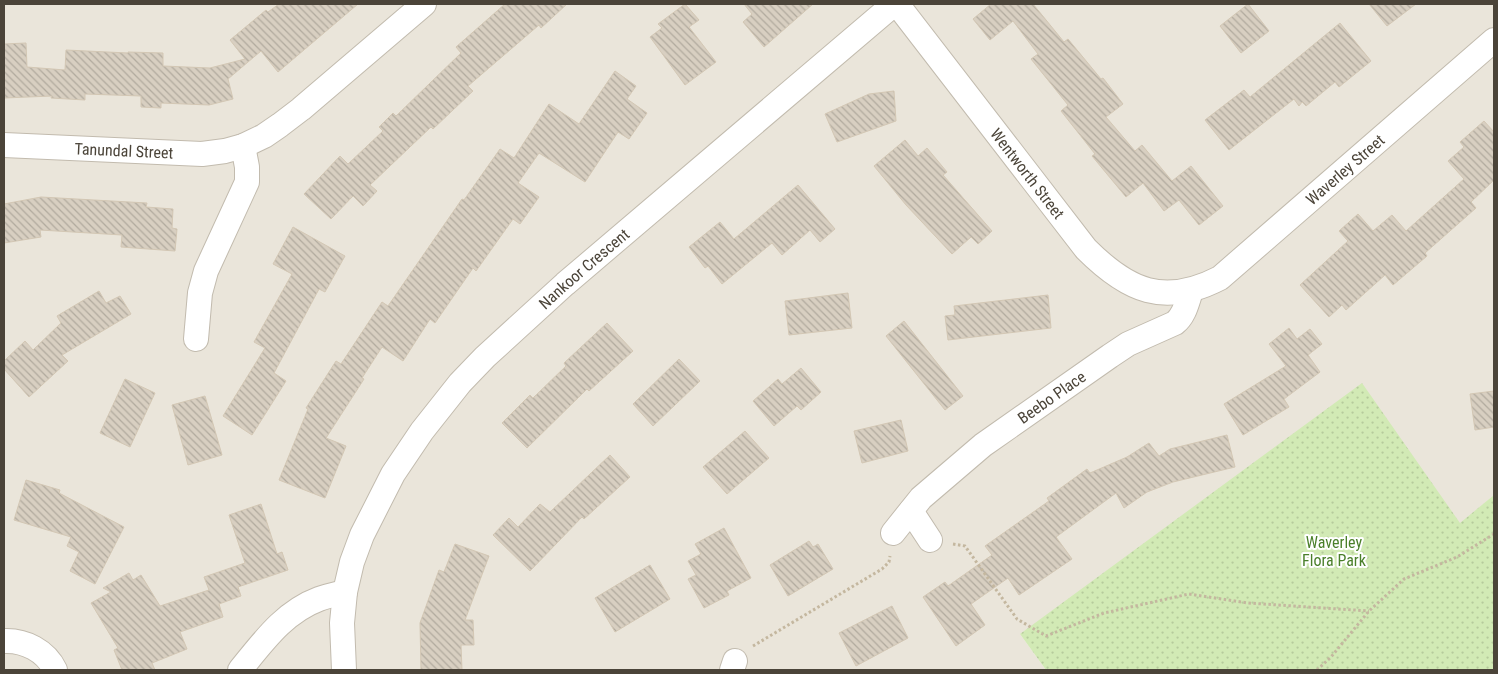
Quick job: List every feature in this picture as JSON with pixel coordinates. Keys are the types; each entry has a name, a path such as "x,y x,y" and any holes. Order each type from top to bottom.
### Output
{"street":[{"name":"Tanundal Street","path":"4,145 202,154 243,146 264,136 300,109 424,4"},
{"name":"Wentworth Street","path":"896,4 1086,249 1100,263 1118,277 1138,288 1153,292 1190,291"},
{"name":"Nankoor Crescent","path":"344,670 342,623 345,592 352,562 362,535 393,474 422,432 460,383 485,357 565,284 896,4"},
{"name":"Waverley Street","path":"1190,291 1204,287 1234,268 1494,40"},
{"path":"196,339 200,293 206,271 247,182 247,167 243,146"},
{"name":"Beebo Place","path":"892,533 921,498 983,445 1080,375 1128,344 1175,323 1184,310 1190,291"},
{"path":"910,511 930,540"},
{"path":"240,670 268,635 283,620 319,598 345,592"},
{"path":"4,641 18,642 31,646 43,654 55,670"}],"path":[{"path":"733,666 752,646 882,569 889,562 892,533"},
{"path":"1317,670 1331,658 1369,611 1404,579 1457,556 1494,534"},
{"path":"930,540 964,546 1017,619 1046,636 1104,613 1188,594 1248,603 1369,611"}],"shaded area":[{"path":"4,4 1494,4 1494,495 1461,524 1020,634 1046,670 4,670"}],"green space":[{"name":"Waverley Flora Park","path":"1362,383 1460,523 1494,495 1494,670 1046,670 1020,634"}],"building":[{"path":"279,4 358,4 278,72 261,51 228,79 233,99 209,105 161,103 161,108 141,107 141,96 85,94 85,100 51,98 52,96 4,98 4,44 26,43 27,67 65,70 66,50 163,53 163,66 210,68 245,59 230,40 266,10 268,12"},
{"path":"505,4 567,4 541,28 539,25 468,86 473,91 433,129 431,127 370,185 377,191 363,206 353,196 331,219 304,194 340,156 348,164 383,131 379,127 393,113 396,116 461,53 456,47"},
{"path":"685,4 699,20 689,27 716,62 685,85 650,37 662,28 658,24"},
{"path":"744,4 813,4 764,47 743,22 752,14"},
{"path":"991,4 1033,4 1064,42 1068,39 1101,79 1103,78 1123,104 1106,117 1135,151 1142,145 1172,181 1191,166 1223,206 1199,225 1179,200 1164,211 1143,183 1126,197 1092,156 1095,154 1061,111 1068,105 1031,59 1038,54 1013,21 990,40 973,19"},
{"path":"1248,4 1269,31 1241,53 1220,26"},
{"path":"1369,4 1416,4 1387,26"},
{"path":"1340,23 1371,61 1339,87 1335,82 1306,106 1302,102 1299,106 1294,99 1229,150 1205,120 1244,90 1250,97"},
{"path":"615,71 636,86 627,99 647,113 629,139 618,132 585,182 539,153 518,183 539,197 520,224 513,219 476,271 473,268 435,323 430,319 403,361 382,347 362,378 364,379 326,438 346,446 325,498 279,480 308,409 306,408 336,361 341,364 382,302 388,306 462,199 464,200 500,149 514,158 549,104 579,124"},
{"path":"894,91 896,121 837,142 825,114 869,94"},
{"path":"1484,121 1494,132 1494,180 1471,202 1476,208 1425,253 1427,256 1393,285 1385,275 1346,310 1342,305 1329,317 1300,285 1348,241 1339,231 1358,214 1373,231 1392,215 1406,231 1464,179 1448,161 1464,147 1460,142"},
{"path":"905,140 918,156 927,148 947,172 943,175 992,231 978,244 971,237 952,254 906,205 874,166"},
{"path":"798,185 835,229 820,242 810,230 782,255 772,243 722,284 708,266 705,268 689,247 720,222 734,239"},
{"path":"41,197 147,203 146,207 173,209 172,228 177,229 175,251 121,247 122,235 40,230 41,237 4,243 4,204"},
{"path":"293,227 345,256 325,292 319,289 274,373 286,381 252,435 223,416 265,348 254,342 292,274 273,264"},
{"path":"99,291 106,303 120,296 131,314 62,355 68,361 29,397 4,369 4,361 25,341 33,350 61,323 57,316"},
{"path":"848,293 852,328 789,335 785,301"},
{"path":"1048,295 1051,328 948,340 945,316 955,315 954,306"},
{"path":"904,321 963,396 945,410 886,336"},
{"path":"607,323 633,351 589,391 587,389 527,448 502,423 530,395 533,398 566,366 564,363"},
{"path":"1289,328 1297,339 1310,329 1322,344 1308,355 1320,372 1284,399 1289,407 1243,435 1224,404 1286,366 1269,344"},
{"path":"679,359 700,381 653,426 633,404"},
{"path":"801,368 821,392 801,410 797,406 774,426 753,401 778,379 782,384"},
{"path":"125,379 155,393 130,447 100,433"},
{"path":"1494,391 1494,427 1475,430 1470,394"},
{"path":"205,396 222,455 188,465 172,405"},
{"path":"901,420 908,451 862,463 854,431"},
{"path":"745,431 769,458 727,494 703,467"},
{"path":"1227,435 1235,467 1173,482 1147,492 1124,508 1116,493 1056,537 1072,559 1019,595 1008,578 971,604 985,625 956,646 923,597 945,582 948,586 992,555 985,546 1049,501 1047,498 1087,469 1090,473 1127,457 1149,443 1159,456 1170,449"},
{"path":"610,455 630,477 584,519 582,517 530,571 493,535 509,518 518,527 540,504 550,512"},
{"path":"26,480 60,490 59,493 124,527 95,584 70,571 79,552 67,546 71,537 14,520"},
{"path":"261,504 277,554 282,552 288,570 238,587 241,596 219,604 223,617 180,632 187,649 152,663 155,670 122,670 114,650 118,648 91,603 111,592 103,588 129,573 133,580 141,575 160,606 209,590 204,577 245,563 229,515"},
{"path":"724,528 751,578 727,591 729,595 704,608 688,579 696,575 688,561 701,554 695,544"},
{"path":"809,541 813,547 818,544 833,569 788,596 770,565"},
{"path":"455,544 489,556 465,620 473,620 474,645 461,645 462,670 421,670 420,623 439,570 444,572"},
{"path":"650,565 670,599 615,632 595,598"},
{"path":"892,606 908,638 856,666 839,633"}]}
